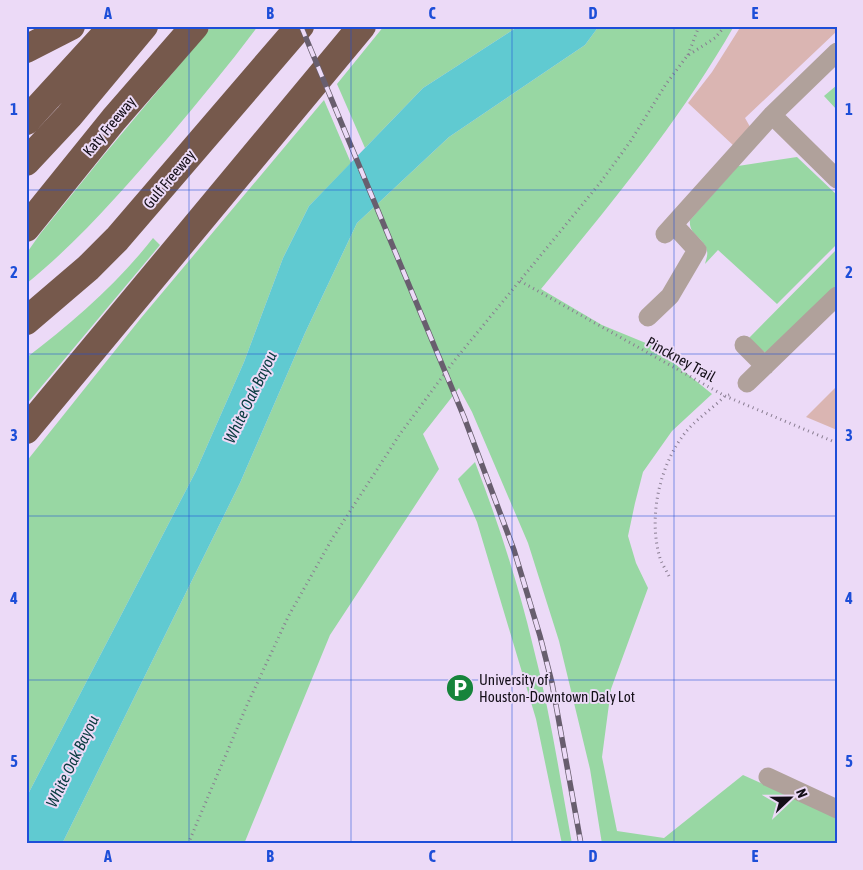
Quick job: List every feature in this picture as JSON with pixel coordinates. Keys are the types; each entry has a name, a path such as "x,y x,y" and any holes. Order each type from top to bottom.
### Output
{"highway":[{"path":"26,49 71,26"},
{"path":"26,121 113,26"},
{"path":"27,160 69,116 144,26"},
{"name":"Katy Freeway","path":"26,228 114,119 195,26"},
{"path":"251,82 290,26"},
{"name":"Gulf Freeway","path":"26,321 88,268 144,209 300,26"},
{"path":"26,430 362,26"}],"street":[{"path":"648,317 670,296 697,250 669,230 772,115 837,52"},
{"path":"772,115 837,179"},
{"path":"747,383 837,296"},
{"path":"744,345 765,366"},
{"path":"768,777 837,809"}],"path":[{"path":"188,844 251,696 288,617 332,539 400,434 454,361 605,176 630,142 666,84 687,56 699,26"},
{"path":"687,56 716,38 725,26"},
{"name":"Pinckney Trail","path":"520,281 725,396 837,443"},
{"path":"669,576 660,559 656,535 656,511 659,486 670,458 686,432 725,396 738,392 747,383"}],"shaded area":[{"path":"212,26 258,26 167,139 117,196 64,251 26,284 26,254 40,234"},
{"path":"384,26 519,26 423,88 365,148 337,84"},
{"path":"599,26 734,26 691,95 643,162 541,289 602,325 653,346 712,394 672,431 643,472 635,503 628,536 636,563 648,588 611,689 602,757 617,831 664,838 743,775 837,818 837,844 602,844 590,769 559,641 528,543 472,412 459,388 423,434 439,469 330,635 244,844 62,844 240,483 305,333 357,223 449,137 585,45"},
{"path":"837,85 837,110 824,96"},
{"path":"324,100 351,163 309,206 283,258 244,362 196,471 26,798 26,462 141,318"},
{"path":"797,157 837,195 837,244 777,304 718,250 705,264 706,247 694,233 690,220 738,166"},
{"path":"153,238 160,245 26,405 26,358 110,287"},
{"path":"837,249 837,287 767,354 748,339"},
{"path":"475,462 507,553 527,622 550,720 572,844 562,844 536,719 477,522 458,479"}],"water":[{"name":"White Oak Bayou","path":"519,26 599,26 585,45 449,137 357,223 305,333 240,483 62,844 26,844 26,798 196,471 244,362 283,258 309,206 423,88"}],"building":[{"path":"741,26 837,26 837,31 745,118 753,132 734,146 688,103 712,72"},
{"path":"837,386 837,430 806,417"}],"railway":[{"path":"301,26 464,417 514,550 552,683 581,844"}],"place":[{"name":"University of Houston-Downtown Daly Lot","path":"460,688"}]}
